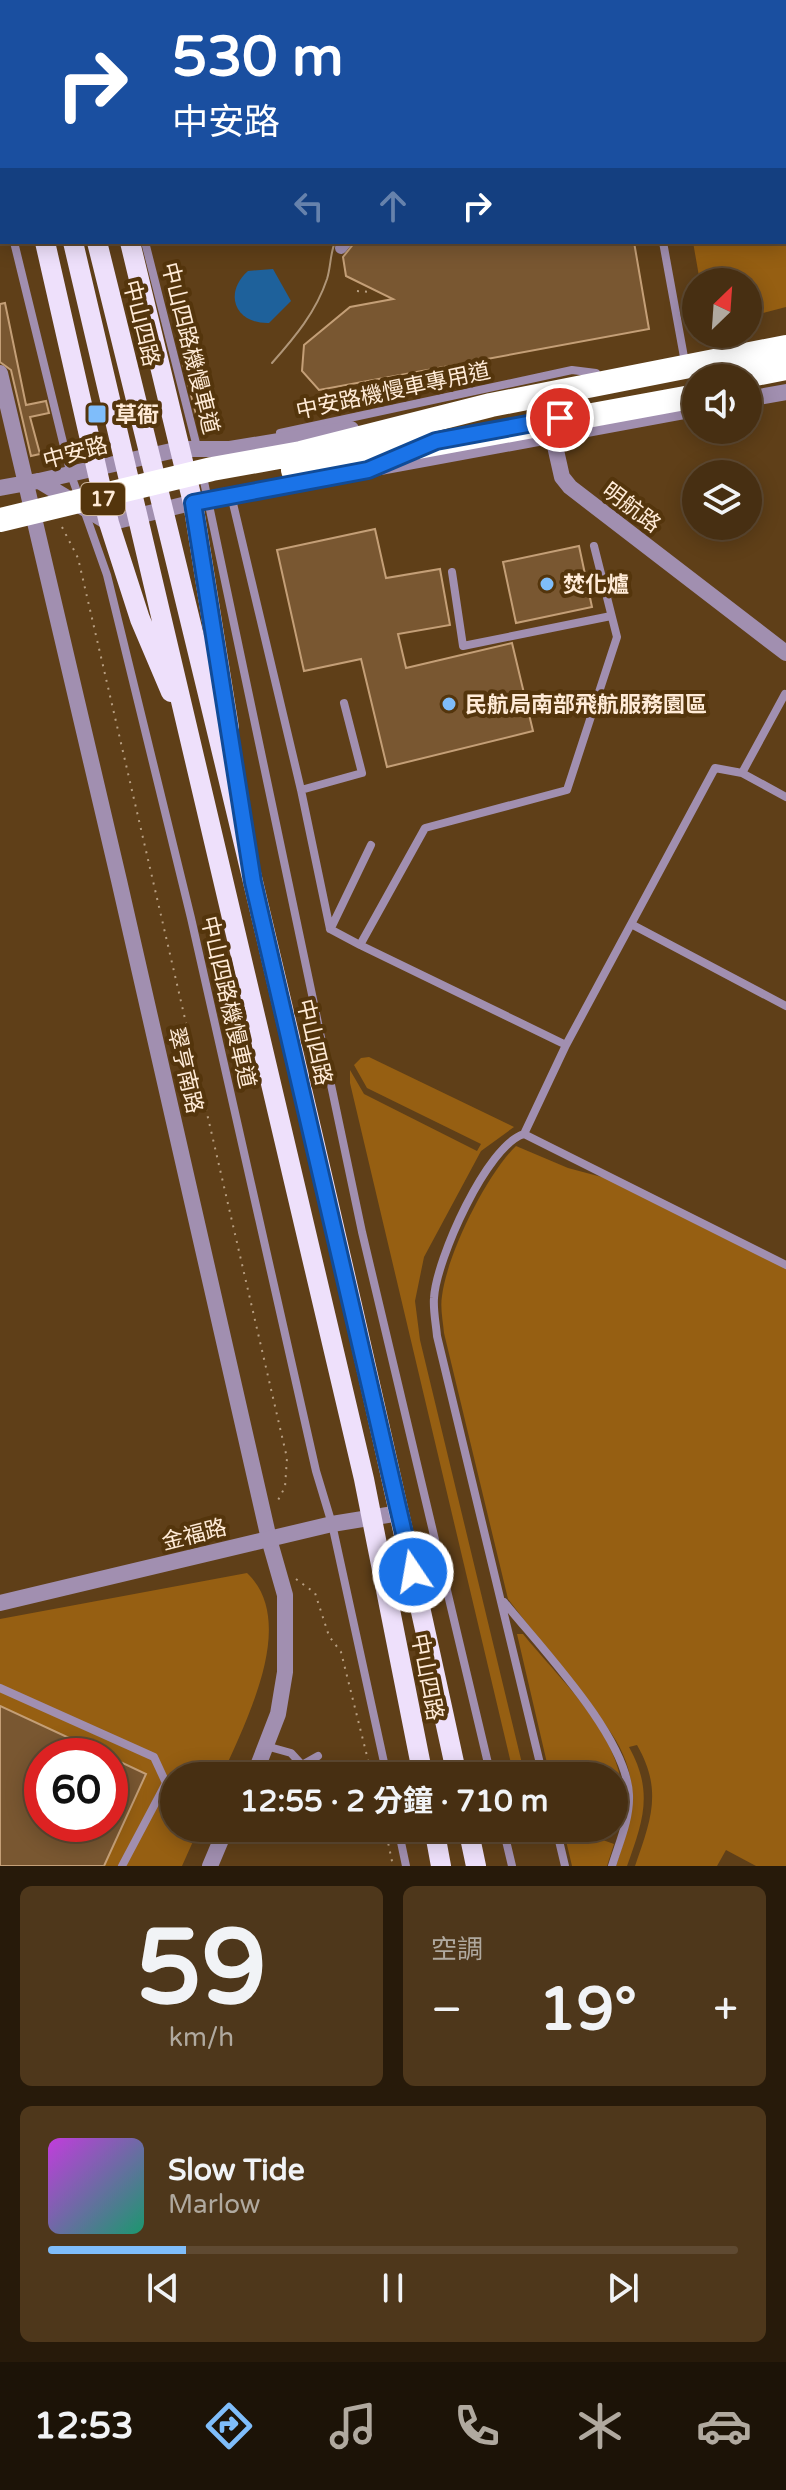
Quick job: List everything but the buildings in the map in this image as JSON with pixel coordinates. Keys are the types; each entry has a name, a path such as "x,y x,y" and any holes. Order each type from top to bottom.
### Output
{"highway":[{"path":"0,537 220,483 491,405 786,352"},
{"path":"762,375 786,373"},
{"path":"762,379 786,373"},
{"path":"0,520 212,469 302,460 682,393"}],"main road":[{"name":"中山四路","path":"45,244 94,468 109,523 140,619 193,745"},
{"name":"中山四路","path":"73,244 140,517 371,1519 420,1762"},
{"name":"中山四路","path":"97,244 253,882 400,1513 454,1762"},
{"name":"中山四路","path":"131,244 189,450 200,501 253,882"},
{"path":"437,1842 441,1866"},
{"path":"471,1842 476,1866"}],"street":[{"name":"中安路","path":"364,427 596,373 786,337"},
{"name":"中安路","path":"38,481 150,456 290,441 584,392 786,352"},
{"name":"翠亨南路","path":"0,373 3,403 38,481 269,1539 285,1595 285,1672 278,1714 260,1762"},
{"path":"762,396 786,392"},
{"path":"368,470 436,441 682,394"},
{"path":"109,523 200,501 682,412"},
{"name":"明航路","path":"553,437 562,477 570,487 786,653"},
{"name":"中安路","path":"38,481 109,523"},
{"path":"0,488 38,481"},
{"name":"金福路","path":"0,1603 332,1524 400,1513"},
{"path":"210,1866 220,1842"}],"lane":[{"name":"中山四路機慢車道","path":"14,244 71,475 107,575 191,918 312,1456 332,1524 384,1762"},
{"name":"中山四路機慢車道","path":"145,244 189,450"},
{"path":"663,244 684,357"},
{"name":"中安路機慢車專用道","path":"189,450 572,370 596,373"},
{"path":"231,495 301,790 330,929"},
{"path":"200,501 362,1232 488,1762"},
{"path":"360,945 425,828 567,790 617,637 594,546"},
{"path":"452,572 463,646 611,616"},
{"path":"742,773 785,694"},
{"path":"301,790 362,773 344,703"},
{"path":"524,1134 566,1045 715,768 742,773 786,797"},
{"path":"330,929 371,845"},
{"path":"631,924 786,1006"},
{"path":"330,929 566,1045"},
{"path":"540,1762 437,1336 434,1298 443,1257 478,1184 497,1152 513,1137 524,1134 786,1265"},
{"path":"501,1598 605,1729 621,1758 629,1796 626,1823 612,1866"},
{"path":"0,1688 154,1757 166,1783 122,1866"},
{"path":"266,1746 291,1753 302,1765 318,1756"},
{"path":"401,1842 406,1866"},
{"path":"506,1842 512,1866"},
{"path":"559,1842 565,1866"}],"path":[{"path":"357,291 371,292"},
{"path":"38,481 46,473 53,447"},
{"path":"61,525 64,537 78,558 287,1458 285,1487 276,1503"},
{"path":"290,1575 315,1593 329,1636 341,1652 368,1762"},
{"path":"388,1842 393,1866"}],"shaded area":[{"path":"693,244 786,244 786,307 762,313 762,268 698,268"},
{"path":"369,1057 514,1127 481,1151 424,1257 415,1301 420,1340 522,1762 511,1762 350,1083 350,1070 364,1094 477,1151 481,1144 367,1088 354,1065 361,1058"},
{"path":"516,1146 568,1168 609,1179 786,1268 786,1866 756,1866 726,1850 717,1866 635,1866 652,1805 650,1776 637,1745 629,1747 637,1763 644,1793 641,1820 627,1866 616,1866 623,1842 628,1842 632,1795 628,1762 607,1727 508,1599 444,1333 441,1305 445,1279 460,1238 481,1195"},
{"path":"247,1573 262,1594 268,1618 268,1645 254,1701 228,1762 160,1762 160,1842 193,1842 182,1866 0,1866 0,1619"},
{"path":"517,1634 523,1634 575,1695 592,1717 616,1762 547,1762"},
{"path":"566,1842 614,1844 607,1866 572,1866"}],"water":[{"path":"273,269 291,301 269,323 257,322 241,313 236,306 236,289 248,271"}],"tram line":[{"path":"272,363 297,334 317,302 327,279 334,244"}],"place":[{"name":"草衙","path":"97,414"},
{"name":"焚化爐","path":"547,584"},
{"name":"民航局南部飛航服務園區","path":"449,704"}],"route":[{"path":"413,1572 253,882 193,503 368,470 436,441 560,418"}]}
